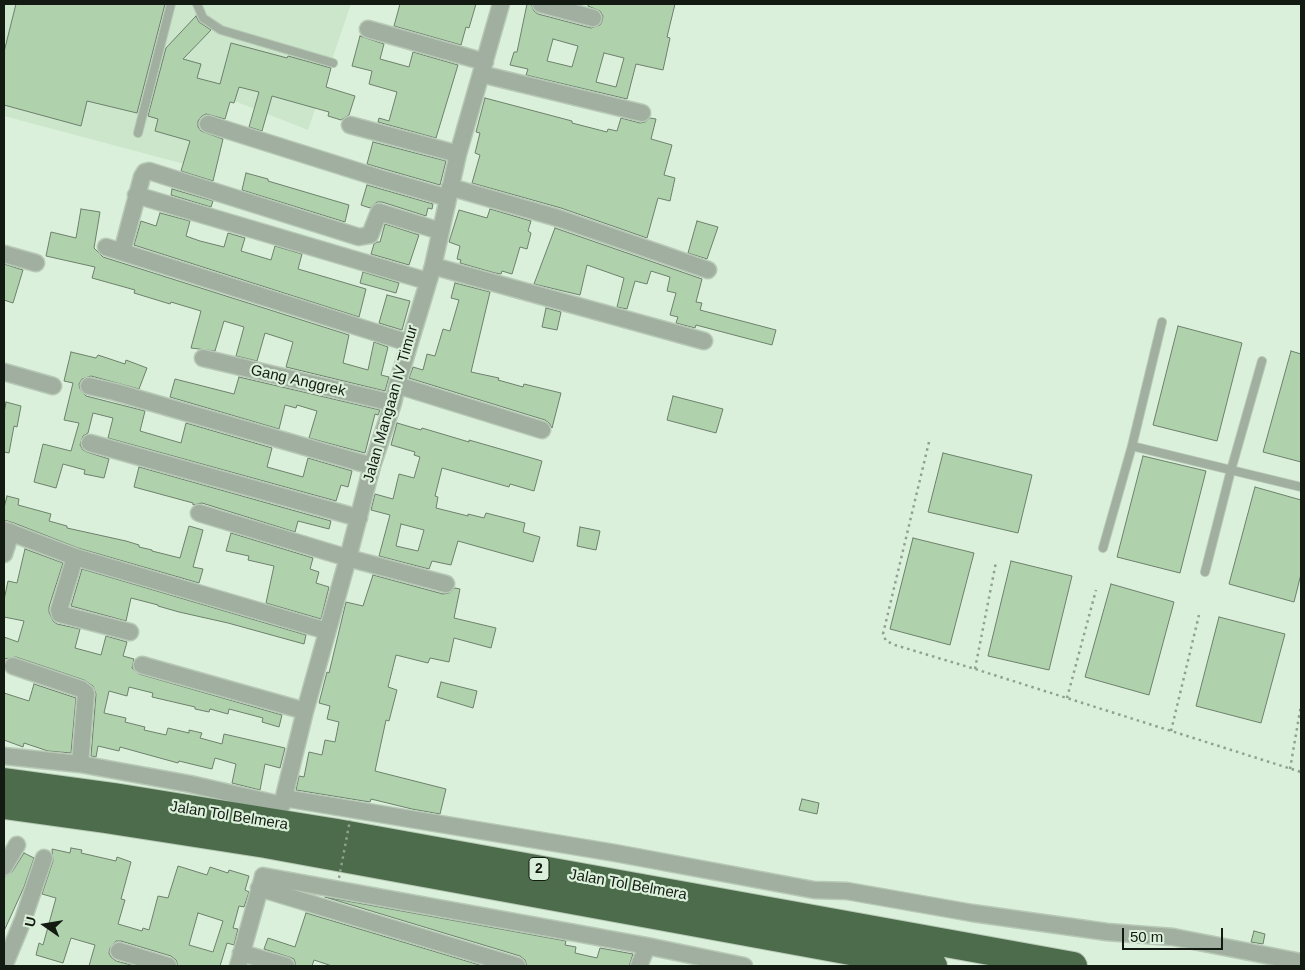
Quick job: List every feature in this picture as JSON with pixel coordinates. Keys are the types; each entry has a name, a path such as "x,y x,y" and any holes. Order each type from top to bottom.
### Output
{"highway":[{"name":"Jalan Tol Belmera","path":"4,782 114,797 338,833 1073,966"},
{"name":"Jalan Tol Belmera","path":"4,805 105,818 266,844 933,966"}],"street":[{"name":"Jalan Mangaan IV Timur","path":"283,802 305,711 372,466 393,403 396,385 433,266 458,154 501,4"},
{"path":"541,4 593,18"},
{"path":"368,29 483,68 642,112"},
{"path":"208,124 379,178 449,192 558,218 708,270"},
{"path":"350,125 458,154"},
{"path":"122,252 142,177 145,172 149,171 360,237 370,235 379,212 440,232"},
{"path":"136,195 427,281"},
{"path":"106,247 409,343"},
{"path":"4,254 36,263"},
{"path":"433,266 704,341"},
{"name":"Gang Anggrek","path":"203,358 393,403"},
{"path":"4,372 53,386"},
{"path":"396,385 542,430"},
{"path":"90,386 372,466"},
{"path":"90,443 359,518"},
{"path":"199,513 348,558 446,584"},
{"path":"4,554 7,531 75,557 327,631"},
{"path":"75,557 59,610 60,614 130,632"},
{"path":"142,665 305,711"},
{"path":"12,666 81,689 86,693 80,764"},
{"path":"4,756 80,764 283,802 596,850 814,890 847,891 972,913 1107,932 1173,937 1301,962"},
{"path":"4,867 17,845"},
{"path":"4,966 24,920 44,858"},
{"path":"262,878 647,946 744,966"},
{"path":"262,878 240,960 286,966"},
{"path":"262,878 517,966"},
{"path":"640,966 647,946"},
{"path":"119,951 168,966"}],"lane":[{"path":"138,133 171,4"},
{"path":"197,4 203,18 230,34 333,63"},
{"path":"1103,548 1132,446 1162,322"},
{"path":"1205,572 1231,470 1262,361"},
{"path":"1132,446 1301,487"}],"path":[{"path":"929,442 883,634 886,641 1301,772"},
{"path":"975,669 996,562"},
{"path":"1067,698 1096,590"},
{"path":"1171,731 1199,615"},
{"path":"1290,769 1301,704"},
{"path":"339,878 350,820"}],"shaded area":[{"path":"4,4 351,4 308,130 209,91 188,165 4,116"}],"building":[{"path":"16,4 165,4 137,113 87,101 81,126 4,105 4,52"},
{"path":"400,4 476,4 469,28 466,27 461,45 394,26"},
{"path":"527,4 531,4 534,11 538,14 591,28 600,25 603,16 600,11 588,6 588,4 675,4 667,37 670,38 663,70 636,64 627,99 526,75 528,69 510,65 514,52 517,52","holes":["553,39 578,46 572,67 547,61","604,53 624,58 616,87 596,82"]},
{"path":"196,16 199,22 211,30 183,59 201,64 197,78 220,84 231,43 287,58 288,56 331,68 326,87 355,96 349,115 341,120 328,116 329,112 272,96 262,131 249,127 259,92 239,87 234,103 230,102 225,119 206,114 198,121 198,127 201,131 223,139 213,181 181,171 190,141 155,131 158,119 148,116 166,48"},
{"path":"360,36 384,44 380,59 409,67 413,52 458,65 436,138 378,122 379,118 389,121 397,92 369,84 372,71 352,66"},
{"path":"485,98 607,132 608,129 617,131 621,118 640,123 650,118 656,119 651,139 672,145 664,175 675,178 670,201 658,198 647,238 561,208 472,183 480,155 475,153 480,133 476,132"},
{"path":"373,142 446,161 440,185 367,164"},
{"path":"246,173 349,205 345,222 242,190"},
{"path":"367,185 433,204 432,209 428,208 426,216 382,202 377,202 370,208 361,205"},
{"path":"172,189 213,201 211,207 171,195"},
{"path":"81,209 100,212 94,248 103,257 349,335 343,363 368,370 374,342 388,347 381,375 389,377 385,391 286,367 293,342 265,333 257,361 236,356 244,327 224,321 215,351 191,348 201,311 171,302 170,304 134,293 135,290 92,278 95,267 46,256 51,232 76,238"},
{"path":"490,209 531,221 528,231 531,233 527,249 520,247 512,274 502,271 501,274 495,273 460,263 461,260 457,259 460,246 449,242 459,210 487,218"},
{"path":"160,213 190,221 186,236 200,241 224,247 228,233 245,238 241,251 271,260 275,246 302,254 298,269 366,289 359,317 134,245 141,221 156,226"},
{"path":"697,221 718,227 707,259 688,253"},
{"path":"385,224 419,235 409,265 371,254 374,244 380,242"},
{"path":"555,228 702,279 696,302 702,303 700,310 776,330 772,345 696,325 695,328 676,323 678,317 670,315 676,293 667,291 670,277 651,271 647,284 635,281 627,309 617,307 624,278 587,265 580,295 534,284"},
{"path":"4,264 23,270 13,303 4,300"},
{"path":"363,272 399,283 396,293 360,283"},
{"path":"455,283 490,292 471,372 499,378 498,380 523,387 524,384 561,393 552,428 545,420 409,378 413,367 423,370 427,354 435,356 443,329 450,331 459,300 451,298"},
{"path":"387,295 410,301 402,330 379,323"},
{"path":"546,308 561,312 557,330 542,327"},
{"path":"1178,326 1242,343 1217,441 1153,425"},
{"path":"1291,351 1301,354 1301,462 1263,452"},
{"path":"71,352 96,358 98,355 125,364 126,360 147,368 139,389 91,376 82,379 79,384 80,389 86,396 145,411 140,431 181,443 186,423 272,448 267,467 303,477 308,458 352,471 348,487 341,485 336,501 108,438 113,418 93,413 88,433 83,436 80,445 87,452 109,459 104,478 84,474 85,470 63,464 56,488 34,482 43,444 71,451 79,423 64,420 73,383 64,381"},
{"path":"239,377 380,410 378,415 375,414 365,453 309,438 317,411 297,405 296,408 285,405 279,429 170,397 175,379 234,394"},
{"path":"673,396 723,409 716,433 667,420"},
{"path":"6,402 21,406 17,427 14,426 9,453 4,452 4,413"},
{"path":"397,423 421,430 422,428 469,442 469,440 542,461 534,491 510,484 509,487 442,468 435,496 438,497 436,508 484,518 486,513 525,523 523,532 540,537 533,562 458,541 451,565 432,561 429,569 379,556 390,515 371,510 375,494 393,499 399,474 414,478 420,457 414,455 415,452 391,445","holes":["401,524 424,530 418,551 396,546"]},
{"path":"943,453 1032,475 1018,533 928,512"},
{"path":"1143,456 1206,471 1180,573 1117,557"},
{"path":"139,467 331,521 329,529 298,521 295,532 202,503 193,505 193,503 134,487"},
{"path":"1255,487 1301,500 1301,574 1294,602 1229,584"},
{"path":"7,496 19,499 18,505 51,514 49,521 67,526 67,528 126,541 139,545 139,547 180,558 189,526 203,530 193,567 203,569 199,583 78,548 4,520"},
{"path":"580,527 600,531 596,550 577,546"},
{"path":"231,533 313,558 310,569 319,572 316,583 329,587 321,619 266,603 274,566 248,560 249,556 226,551"},
{"path":"913,538 974,553 950,645 890,629"},
{"path":"25,549 63,563 49,612 53,621 57,624 80,629 75,648 101,655 106,636 127,642 123,656 134,659 132,668 139,674 282,715 279,727 262,722 263,718 229,709 228,714 210,709 209,712 195,709 195,707 152,697 153,693 129,687 127,696 109,691 104,713 126,718 125,722 145,727 144,730 166,735 168,728 189,733 189,730 202,733 200,738 222,744 224,734 285,748 280,768 265,764 260,790 232,783 236,764 215,758 212,769 179,761 178,763 120,747 119,751 98,746 96,757 91,756 96,694 93,686 84,680 16,657 4,659 4,637 18,642 24,621 4,617 4,600 8,581 17,583"},
{"path":"1011,561 1072,576 1049,670 988,656"},
{"path":"82,569 306,635 304,644 131,598 126,621 71,606"},
{"path":"373,575 443,594 449,593 455,588 460,589 454,618 496,628 491,648 454,638 449,662 430,658 428,663 396,655 388,687 397,690 389,721 386,720 375,771 446,789 440,814 371,799 370,802 296,790 299,776 304,777 309,752 322,755 325,740 335,742 339,722 327,719 330,706 319,703 327,672 329,673 346,602 363,606"},
{"path":"1111,584 1174,602 1149,695 1085,677"},
{"path":"1219,617 1285,634 1261,723 1196,706"},
{"path":"441,682 477,691 473,708 437,697"},
{"path":"34,684 76,698 71,753 48,751 24,743 23,747 4,740 4,693 29,701"},
{"path":"802,799 819,803 817,814 799,810"},
{"path":"71,848 82,850 81,853 116,861 117,857 131,862 121,899 125,900 118,924 142,931 143,928 149,930 158,896 168,898 178,866 207,875 210,867 228,873 229,870 249,876 245,890 249,892 244,907 239,906 233,928 238,929 234,945 227,943 220,966 178,966 176,960 171,956 116,941 110,948 109,953 111,957 116,961 135,966 89,966 95,945 71,938 63,963 36,955 39,943 43,945 56,898 42,894 53,861 52,849 70,853","holes":["198,913 223,921 213,952 189,945"]},
{"path":"24,853 34,858 24,887 4,931 4,877 12,872"},
{"path":"325,897 566,941 565,945 576,947 575,953 597,958 600,948 633,954 629,966 527,966 525,960 520,956"},
{"path":"306,913 483,966 332,966 314,960 312,966 296,966 294,959 264,949 268,938 295,947"},
{"path":"1254,931 1265,934 1263,944 1251,942"}]}
